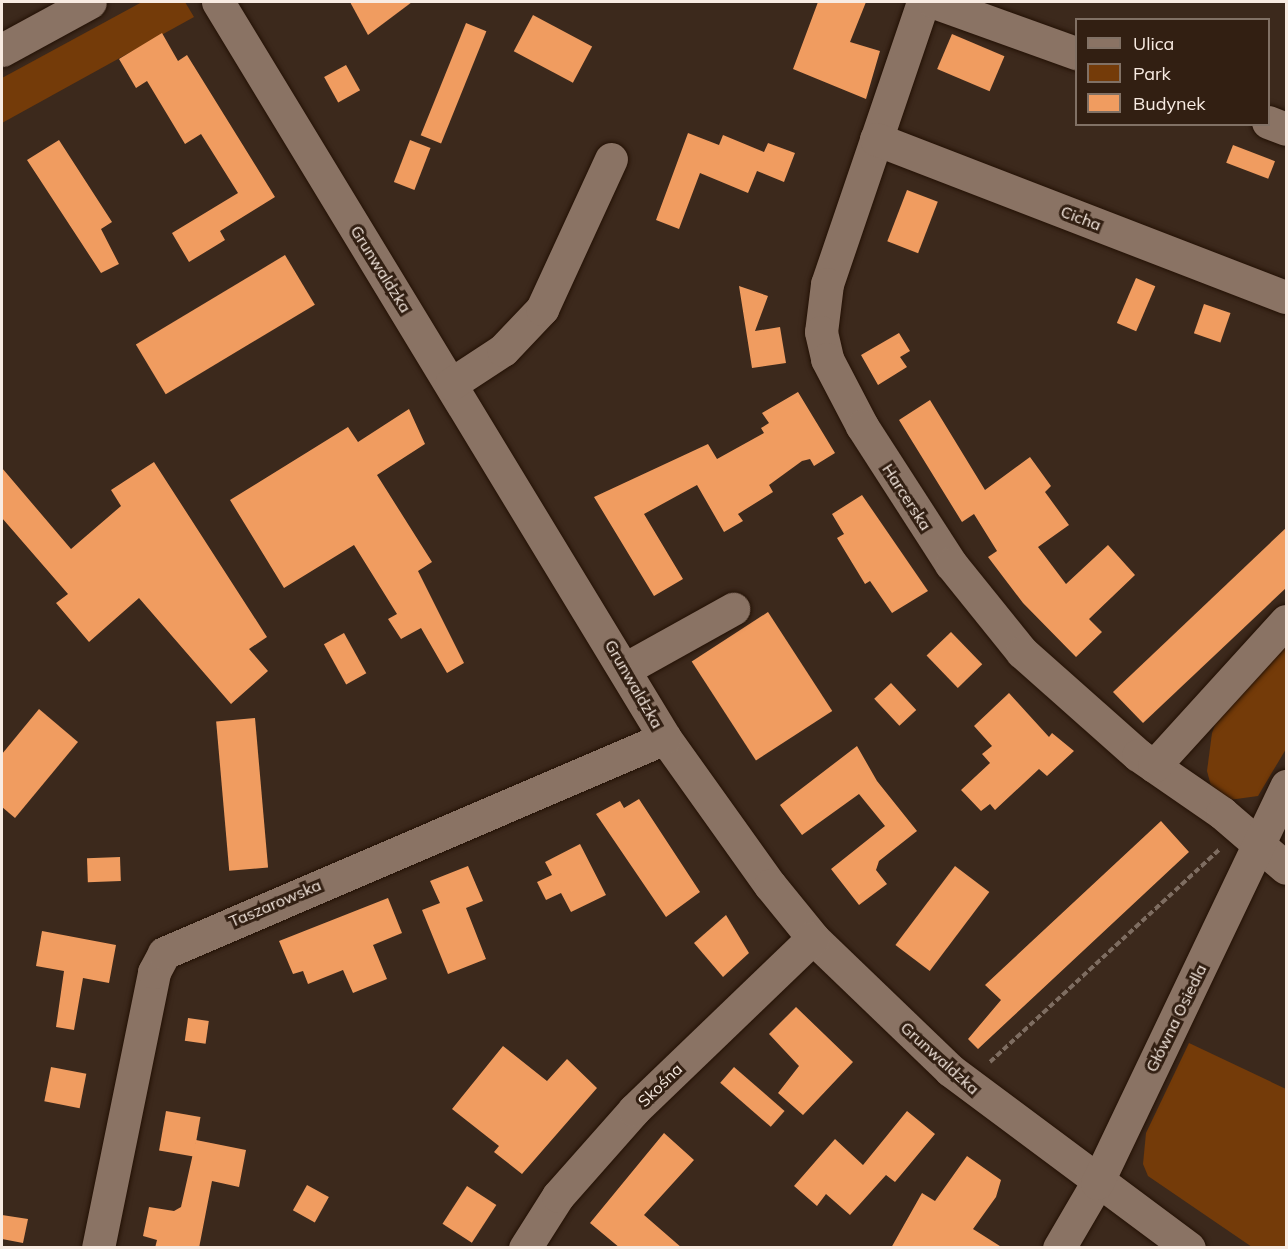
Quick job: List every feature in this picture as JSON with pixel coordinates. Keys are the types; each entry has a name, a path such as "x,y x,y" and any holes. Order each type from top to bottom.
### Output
{"street":[{"path":"2,50 90,2"},
{"name":"Grunwaldzka","path":"218,2 665,738 702,795 813,938 950,1070 1097,1183 1189,1248"},
{"name":"Harcerska","path":"923,2 821,307 827,359 840,390 983,608 1053,684 1154,766 1250,836 1287,868"},
{"path":"934,2 1075,52"},
{"path":"1270,122 1287,129"},
{"name":"Cicha","path":"876,138 1287,297"},
{"path":"451,384 503,350 542,309 611,159"},
{"path":"625,669 733,609"},
{"path":"1154,766 1287,621"},
{"name":"Taszarowska","path":"98,1248 154,972 164,953 665,738"},
{"name":"Główna Osiedla","path":"1059,1248 1097,1183 1250,836 1287,786"},
{"name":"Skośna","path":"525,1248 558,1196 634,1110 813,938"}],"path":[{"path":"987,1065 1250,836"}],"green space":[{"path":"142,2 185,2 194,17 2,123 2,78"},
{"path":"1286,638 1286,749 1258,796 1229,800 1211,786 1207,771 1212,733 1221,709"},
{"path":"1189,1043 1286,1089 1286,1247 1252,1247 1148,1176 1143,1164 1146,1133"}],"building":[{"path":"350,2 412,2 368,35"},
{"path":"818,2 866,2 850,42 880,51 866,99 793,69"},
{"path":"533,15 592,46 573,83 514,51"},
{"path":"466,23 486,31 441,143 421,135"},
{"path":"162,33 178,61 187,55 275,197 220,231 225,240 189,262 172,233 238,193 201,134 185,144 147,81 136,88 119,59"},
{"path":"952,34 1004,56 990,91 937,69"},
{"path":"346,65 360,90 338,102 324,77"},
{"path":"688,133 719,145 723,135 764,152 768,143 795,153 784,182 757,171 748,193 700,173 679,229 656,220"},
{"path":"59,140 112,222 101,229 119,264 101,273 27,160"},
{"path":"410,140 431,148 414,190 394,182"},
{"path":"1233,145 1275,161 1268,179 1226,163"},
{"path":"907,190 938,202 918,253 887,241"},
{"path":"285,255 315,305 166,394 136,345"},
{"path":"1136,278 1155,286 1136,331 1117,323"},
{"path":"739,286 768,296 755,331 780,327 786,363 752,368"},
{"path":"1204,304 1230,313 1220,342 1194,333"},
{"path":"899,333 910,351 900,357 907,367 878,385 861,355"},
{"path":"798,392 835,453 814,466 810,459 802,461 769,485 773,492 738,514 743,521 724,532 697,485 644,514 683,579 654,596 594,497 708,444 717,459 764,433 761,428 769,423 762,413"},
{"path":"930,400 985,490 1030,457 1051,486 1045,492 1069,525 1038,547 1066,584 1108,545 1135,575 1089,619 1102,632 1076,657 1023,603 988,557 997,551 974,514 962,522 899,420"},
{"path":"409,409 425,444 377,475 432,562 418,571 464,663 447,673 421,628 401,639 388,619 397,614 354,545 284,588 230,500 348,427 358,442"},
{"path":"154,462 267,637 249,649 268,671 231,704 139,598 89,642 56,603 68,594 2,518 2,468 71,549 121,506 111,490"},
{"path":"862,495 928,591 892,613 870,581 865,584 837,538 844,534 832,514"},
{"path":"1287,527 1287,587 1143,723 1113,692"},
{"path":"768,612 832,711 756,761 692,662"},
{"path":"951,632 982,664 958,688 927,656"},
{"path":"344,633 366,673 346,684 324,644"},
{"path":"891,683 916,710 899,726 874,699"},
{"path":"1009,693 1049,737 1052,733 1074,751 1047,776 1039,769 995,810 990,804 981,811 961,790 990,763 982,754 992,746 974,726"},
{"path":"39,709 78,742 15,818 2,807 2,754"},
{"path":"255,718 268,867 229,871 216,721"},
{"path":"857,746 877,781 917,831 879,861 876,870 887,884 859,905 831,869 885,826 859,794 802,835 780,805"},
{"path":"639,799 700,892 666,917 596,814 620,801 624,808"},
{"path":"1161,821 1189,852 978,1049 968,1039 1001,1000 985,985"},
{"path":"580,844 606,895 571,912 561,893 546,900 537,882 552,875 545,862"},
{"path":"120,857 121,881 88,882 87,858"},
{"path":"468,866 483,901 466,908 486,959 448,974 422,910 440,903 430,881"},
{"path":"955,866 989,892 930,971 895,945"},
{"path":"388,898 402,933 373,945 387,979 353,993 343,970 308,984 303,971 293,974 279,941"},
{"path":"726,915 749,953 723,977 694,943"},
{"path":"42,931 116,945 109,983 83,978 74,1030 56,1027 64,971 36,966"},
{"path":"796,1007 853,1062 803,1115 778,1093 799,1066 769,1034"},
{"path":"188,1018 209,1021 206,1044 185,1041"},
{"path":"503,1046 547,1081 567,1059 597,1088 522,1174 494,1152 499,1146 452,1109"},
{"path":"51,1067 86,1074 80,1108 44,1101"},
{"path":"734,1067 785,1111 771,1127 720,1083"},
{"path":"166,1111 200,1117 194,1156 159,1150"},
{"path":"907,1111 935,1134 895,1182 886,1175 850,1215 826,1194 817,1206 794,1186 835,1139 863,1165"},
{"path":"664,1133 694,1160 644,1215 682,1248 620,1248 590,1223"},
{"path":"196,1140 246,1150 239,1187 212,1181 199,1248 155,1248 157,1240 143,1236 149,1207 174,1211 181,1207"},
{"path":"967,1156 1001,1180 996,1197 973,1229 1003,1248 891,1248 922,1193 935,1201"},
{"path":"307,1185 329,1197 315,1222 293,1210"},
{"path":"467,1186 496,1205 472,1243 442,1224"},
{"path":"2,1215 28,1219 23,1243 2,1239"}]}
